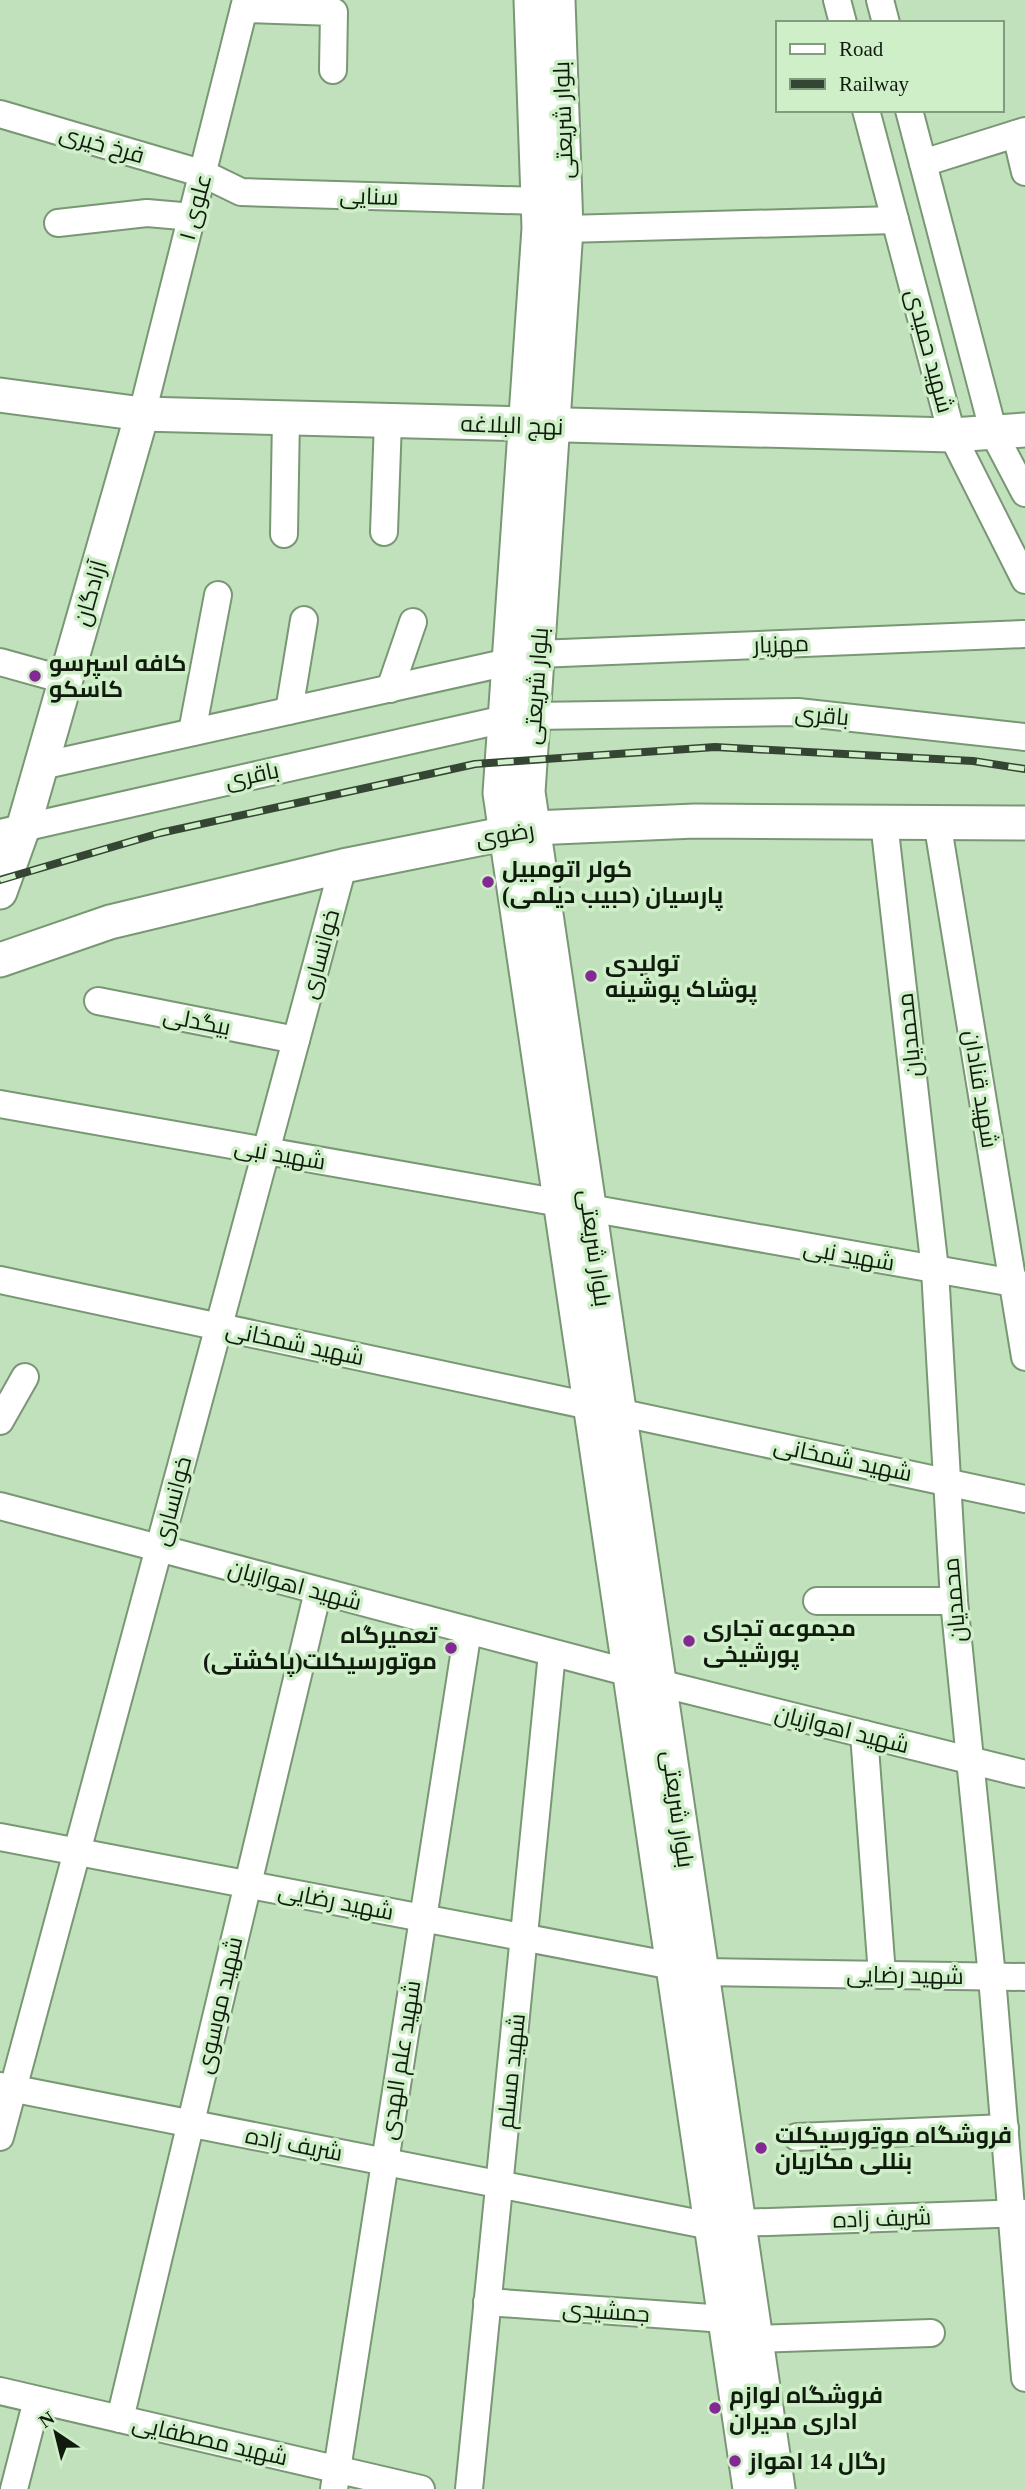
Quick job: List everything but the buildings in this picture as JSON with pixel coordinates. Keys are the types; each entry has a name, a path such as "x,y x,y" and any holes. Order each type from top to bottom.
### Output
{"main road":[{"name":"بلوار شریعتی","path":"531,0 538,201 539,426 519,717 500,793 520,830 725,2224 757,2339 778,2489"},
{"name":"بلوار شریعتی","path":"539,426 566,229 558,0"},
{"name":"نهج البلاغه","path":"0,395 142,414 951,435 1010,432"},
{"name":"آزادگان","path":"0,892 12,829 41,766 142,414"},
{"name":"رضوی","path":"0,960 110,922 343,866 520,830 695,821 1025,823"},
{"name":"بلوار شریعتی","path":"725,2224 725,2319 750,2489"}],"street":[{"path":"837,0 842,21"},
{"path":"880,0 885,21"},
{"path":"245,5 334,12 333,70"},
{"name":"علوی ۱","path":"142,414 245,5"},
{"name":"شهید حمیدی","path":"867,112 951,435 1025,580"},
{"name":"شهید حمیدی","path":"910,112 923,163 1010,432 1025,493"},
{"name":"فرخ خیری","path":"0,114 204,174"},
{"path":"923,163 1021,132 1025,172"},
{"name":"سنایی","path":"204,174 241,192 538,201"},
{"path":"58,223 147,213 193,217"},
{"path":"566,229 895,220"},
{"path":"284,534 286,418"},
{"path":"384,532 388,421"},
{"path":"192,733 218,595"},
{"path":"289,711 304,620"},
{"path":"390,689 413,622"},
{"name":"مهزیار","path":"524,658 1025,634"},
{"path":"41,766 524,658"},
{"path":"0,662 65,680"},
{"name":"باقری","path":"12,829 519,717 798,712 1025,737"},
{"name":"شهید قنادان","path":"937,821 1019,1284 1025,1357"},
{"name":"محمدیان","path":"884,822 935,1270 944,1479 1004,2128 1018,2213 1024,2365"},
{"name":"خوانساری","path":"0,2137 7,2087 77,1852 343,866"},
{"name":"بیگدلی","path":"98,1001 296,1040"},
{"name":"شهید نبی","path":"0,1104 1019,1284"},
{"name":"شهید شمخانی","path":"0,1280 944,1479 1025,1499"},
{"path":"0,1420 25,1377"},
{"name":"شهید اهوازیان","path":"0,1506 645,1678 1025,1773"},
{"name":"شهید موسوی","path":"120,2419 318,1591"},
{"path":"817,1601 954,1601"},
{"name":"شهید علم الهدی","path":"335,2479 468,1630"},
{"name":"شهید مسلم","path":"468,2489 552,1653"},
{"path":"864,1734 882,1975"},
{"name":"شهید رضایی","path":"0,1837 687,1969 1025,1977"},
{"name":"شریف زاده","path":"7,2087 499,2184 725,2224 1018,2213"},
{"path":"797,2137 1004,2128"},
{"name":"جمشیدی","path":"487,2302 725,2319"},
{"path":"757,2339 931,2333"},
{"name":"شهید مصطفایی","path":"0,2391 120,2419 335,2479 421,2489"},
{"path":"14,2489 37,2400"}],"railway":[{"path":"0,880 160,833 475,764 715,747 973,761 1025,769"}],"place":[{"name":"کافه اسپرسو کاسکو","path":"35,676"},
{"name":"کولر اتومبیل پارسیان (حبیب دیلمی)","path":"488,882"},
{"name":"تولیدی پوشاک پوشینه","path":"591,976"},
{"name":"مجموعه تجاری پورشیخی","path":"689,1641"},
{"name":"تعمیرگاه موتورسیکلت(پاکشتی)","path":"451,1648"},
{"name":"فروشگاه موتورسیکلت بنللی مکاریان","path":"761,2148"},
{"name":"فروشگاه لوازم اداری مدیران","path":"715,2408"},
{"name":"رگال 14 اهواز","path":"735,2461"}]}
